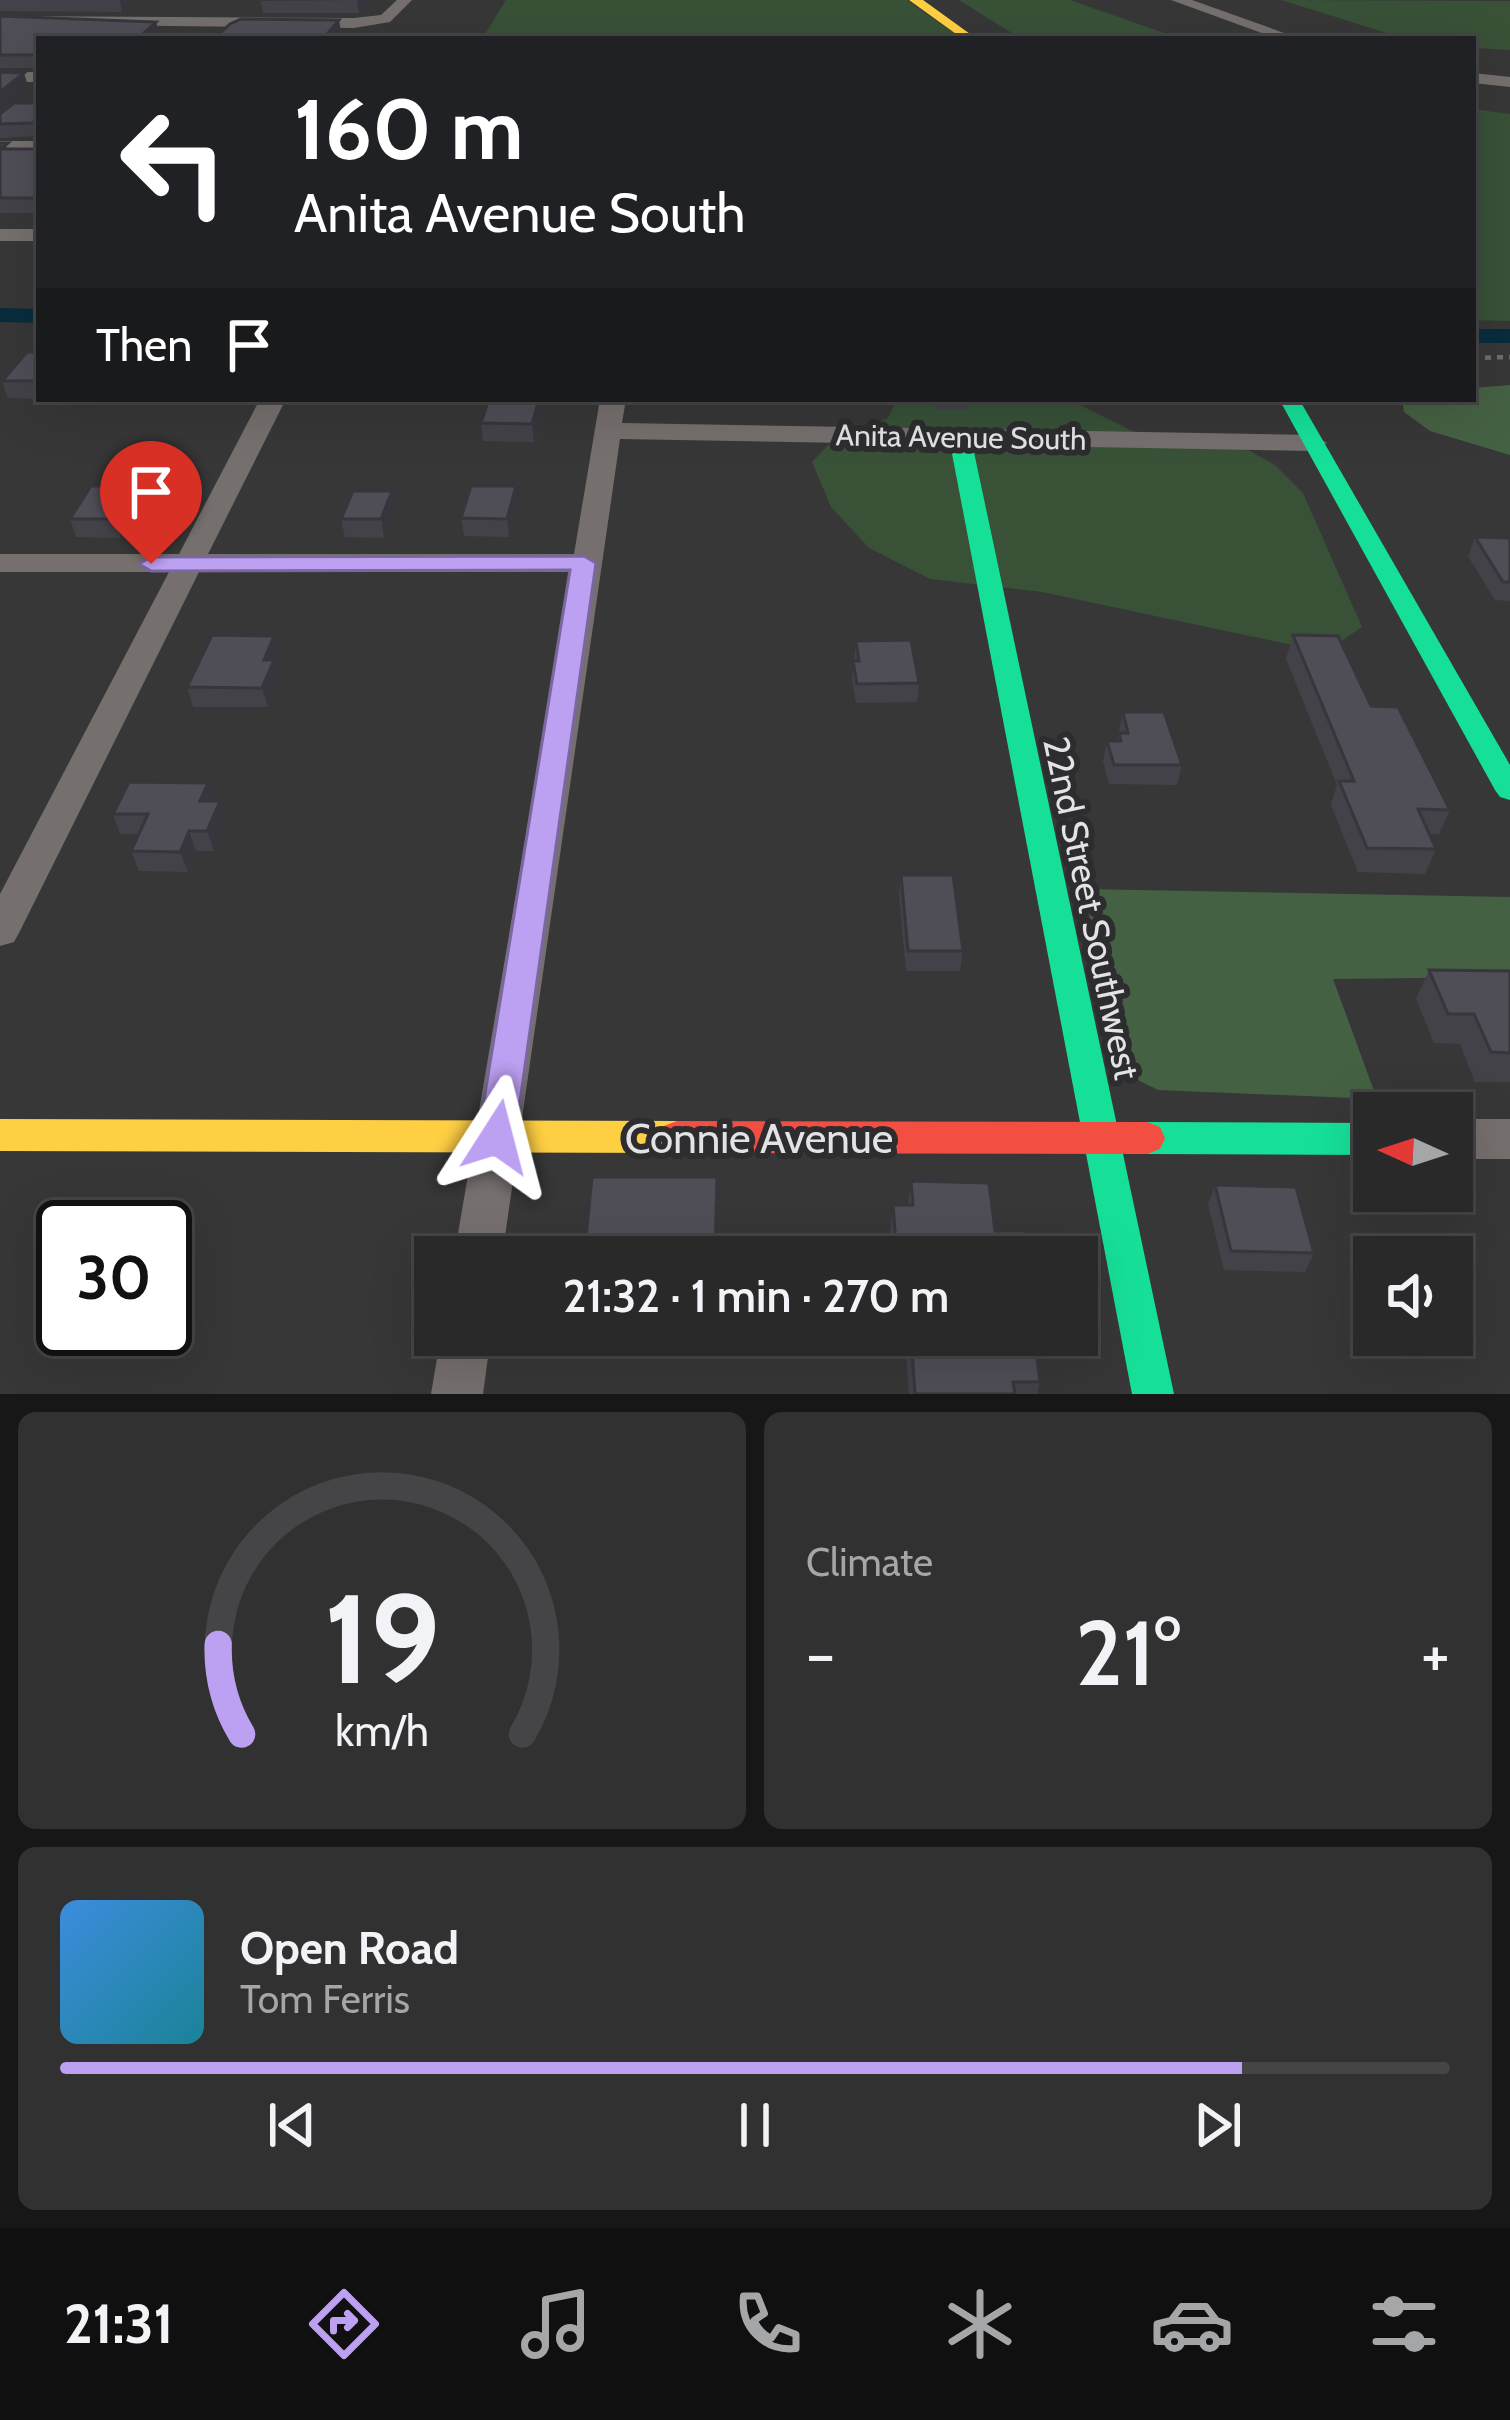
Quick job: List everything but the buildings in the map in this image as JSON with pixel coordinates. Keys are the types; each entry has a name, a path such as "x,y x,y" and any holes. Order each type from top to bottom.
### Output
{"street":[{"path":"0,6 9,0"},
{"path":"197,36 236,0"},
{"path":"0,20 386,19 405,0"},
{"path":"915,0 967,36"},
{"path":"1178,0 1284,36"},
{"path":"0,77 36,77"},
{"path":"1476,78 1510,82"},
{"path":"0,147 36,147"},
{"path":"0,235 36,236"},
{"path":"0,931 271,402"},
{"path":"481,1236 613,402"},
{"path":"1291,402 1510,790"},
{"name":"Anita Avenue South","path":"609,431 1313,443"},
{"name":"22nd Street Southwest","path":"959,438 1153,1394"},
{"path":"0,563 584,563"},
{"name":"Connie Avenue","path":"0,1135 1353,1139"},
{"path":"1473,1139 1510,1139"},
{"path":"457,1394 463,1356"}],"path":[{"path":"1476,358 1510,357"}],"green space":[{"path":"506,0 907,0 958,36 484,36"},
{"path":"959,0 1070,0 1172,36 1016,36"},
{"path":"1281,0 1510,1 1510,50 1476,48 1476,36 1396,36"},
{"path":"1476,109 1510,114 1510,321 1476,320"},
{"path":"1510,385 1510,455 1430,431 1404,412 1403,405 1410,402 1476,402 1476,388"},
{"path":"896,402 1074,402 1136,433 1239,445 1275,465 1303,493 1362,627 1334,646 1306,648 1042,592 930,579 869,548 831,507 812,462 832,441 888,418"},
{"path":"1084,889 1510,897 1510,977 1333,979 1374,1092 1353,1092 1353,1098 1158,1090 1138,1080 1119,1056"}],"waterway":[{"path":"0,315 36,316"},
{"path":"1476,336 1510,336"}],"traffic: fast":[{"path":"1291,402 1510,790"},
{"path":"960,438 1153,1394"},
{"path":"1147,1138 1353,1139"}],"traffic: slow":[{"path":"915,0 967,36"},
{"path":"0,1135 677,1137"}],"traffic: jam":[{"path":"677,1137 1147,1138"}],"route":[{"path":"151,564 584,563 497,1137"}]}
